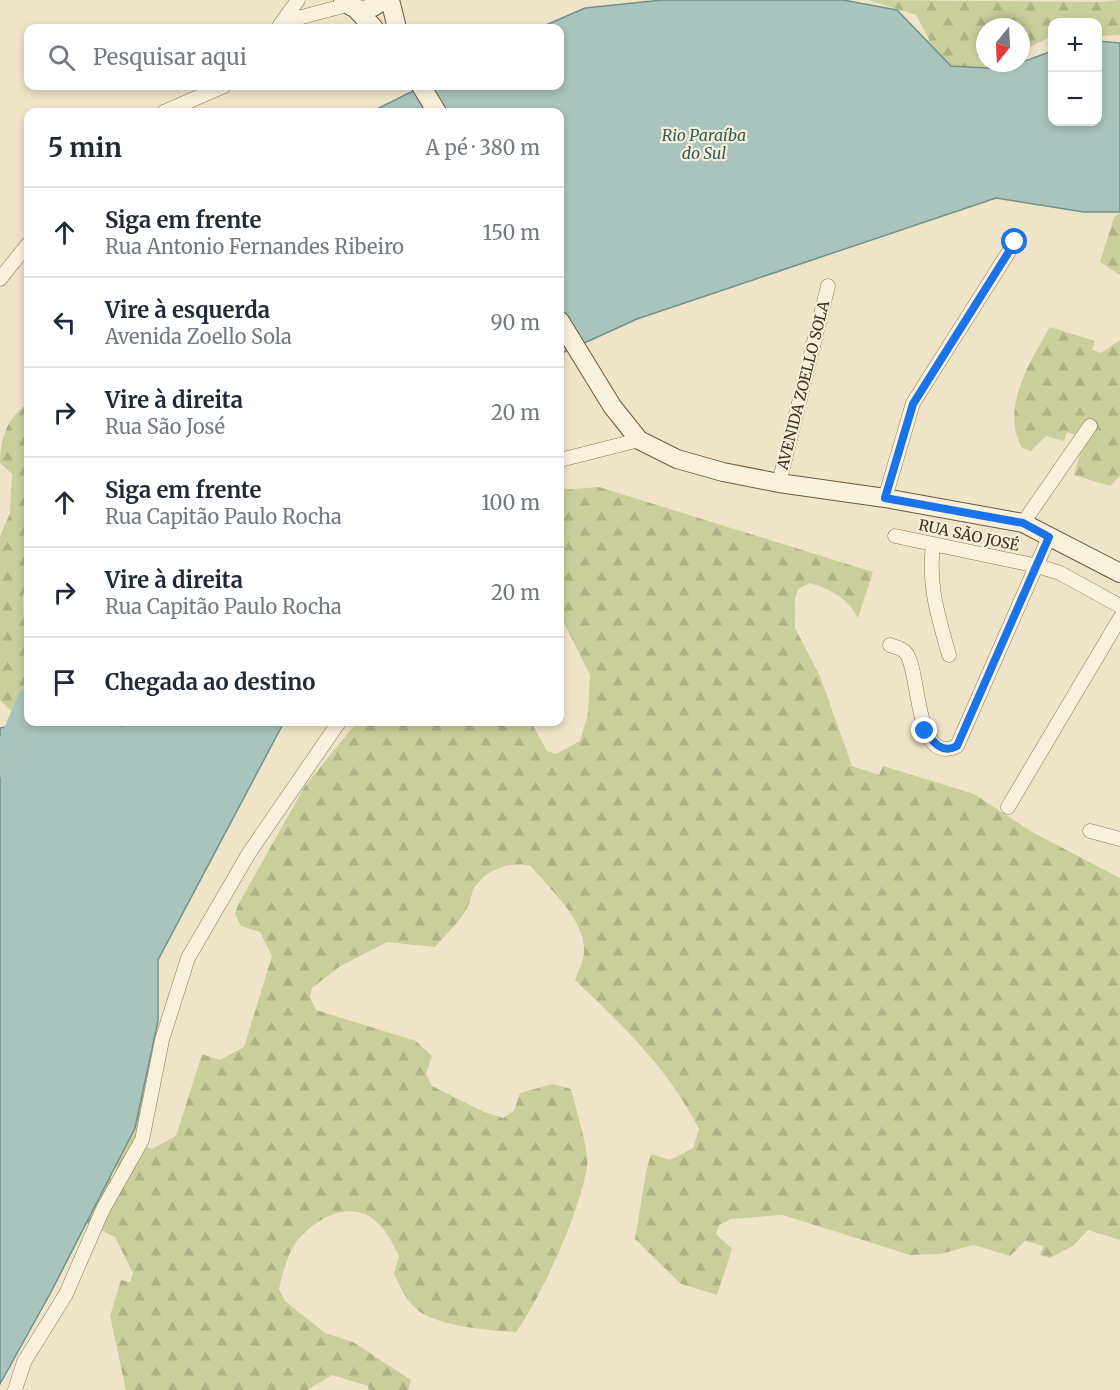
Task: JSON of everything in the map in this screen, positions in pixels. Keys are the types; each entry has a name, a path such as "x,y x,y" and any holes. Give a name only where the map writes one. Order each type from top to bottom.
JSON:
{"main road":[{"path":"348,4 371,8 382,0"},
{"path":"390,0 396,24"},
{"path":"348,4 370,24"},
{"path":"423,90 435,108"},
{"name":"AVENIDA ZOELLO SOLA","path":"564,328 591,374 639,440 677,459 723,472 779,483 885,498 1023,523 1120,573"}],"street":[{"path":"281,24 298,0"},
{"path":"283,24 348,4"},
{"path":"173,108 215,90"},
{"path":"885,498 913,404 1015,242"},
{"path":"0,279 24,249"},
{"name":"AVENIDA ZOELLO SOLA","path":"779,483 828,286"},
{"path":"1023,523 1090,426"},
{"path":"564,459 639,440"},
{"name":"RUA SÃO JOSÉ","path":"895,536 1038,566 1060,573 1120,606"},
{"path":"890,645 906,652 911,663 925,731 933,743 942,748 951,749 957,746 1049,537"},
{"path":"933,545 930,567 933,599 950,655"},
{"path":"1008,807 1120,618"},
{"path":"15,1390 28,1353 66,1294 103,1209 142,1140 162,1040 188,958 249,853 336,726"},
{"path":"1090,831 1120,839"}],"green space":[{"path":"868,0 1101,2 1120,0 1120,35 1102,36 1102,18 1048,18 1048,38 1030,47 1030,18 976,18 976,70 969,71 923,57 929,39 916,15"},
{"path":"1120,213 1120,275 1100,262 1114,217"},
{"path":"1050,327 1095,341 1092,350 1101,353 1120,340 1120,476 1110,486 1074,475 1082,447 1076,435 1067,432 1064,441 1046,436 1031,451 1022,448 1016,433 1014,417 1020,386"},
{"path":"24,407 24,718 17,716 0,700 0,536 10,513 12,474 0,463 1,446 6,429"},
{"path":"599,487 873,572 858,618 838,595 810,583 798,589 795,598 795,628 820,676 852,766 879,775 883,766 974,794 1032,832 1120,878 1120,1240 1088,1230 1073,1246 1050,1258 1040,1255 1043,1246 1025,1241 1010,1256 974,1245 940,1254 910,1255 783,1215 731,1219 719,1225 716,1234 732,1249 717,1295 681,1284 635,1239 651,1154 670,1160 693,1148 699,1129 687,1107 659,1067 628,1032 575,980 584,953 580,929 573,917 531,866 515,864 499,868 479,882 461,917 435,947 387,942 339,967 312,988 310,997 316,1010 416,1041 432,1056 426,1074 432,1086 484,1112 503,1118 514,1111 520,1093 553,1084 571,1089 586,1151 587,1167 583,1185 559,1252 537,1297 516,1332 453,1324 420,1312 408,1300 394,1274 399,1256 382,1227 362,1213 350,1211 325,1218 304,1233 290,1253 279,1289 285,1301 325,1333 353,1342 411,1380 408,1390 369,1390 368,1386 332,1375 307,1390 126,1390 110,1316 121,1280 130,1282 133,1273 115,1237 63,1211 0,865 89,1189 113,1177 133,1113 133,1083 151,1089 143,1146 152,1149 176,1136 202,1054 220,1060 244,1047 272,956 260,932 241,926 235,914 238,905 305,786 354,726 533,726 547,751 556,754 580,741 588,714 590,675 564,623 564,490"}],"water":[{"name":"Rio Paraíba do Sul","path":"662,0 843,0 897,10 951,66 976,67 976,72 1030,72 1030,59 1048,52 1048,126 1102,126 1102,41 1120,43 1120,212 1084,212 996,198 637,319 564,352 564,108 379,108 415,90 564,90 564,24 548,24 585,8"},
{"path":"24,723 24,726 282,726 158,960 158,1021 135,1128 51,1292 0,1384 0,728"}],"waterway":[{"name":"Rio Paraíba do Sul","path":"0,766 24,709"}],"route":[{"path":"925,731 933,743 942,748 951,749 962,740 1049,537 1023,523 885,498 913,404 1015,242"}]}
